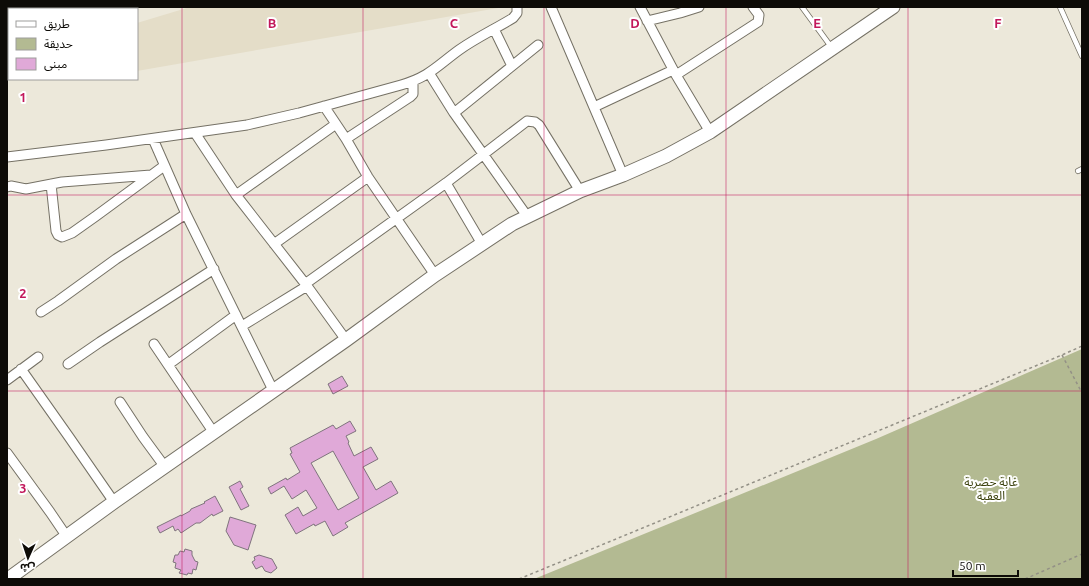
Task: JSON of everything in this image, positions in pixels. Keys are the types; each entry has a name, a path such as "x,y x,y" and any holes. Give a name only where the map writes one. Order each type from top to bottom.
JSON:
{"street":[{"path":"7,157 153,139 260,122 413,81 429,73 459,50 516,16 517,7"},
{"path":"551,7 623,175"},
{"path":"640,7 674,73 710,132"},
{"path":"648,21 699,7"},
{"path":"594,107 674,73 758,22 759,15 753,7"},
{"path":"8,579 114,502 346,340 435,275 482,244 527,216 580,191 623,175 666,156 710,132 893,7"},
{"path":"494,29 512,66"},
{"path":"454,113 538,45"},
{"path":"429,73 454,113 527,216"},
{"path":"346,139 410,97 413,94 413,81"},
{"path":"324,106 346,139 368,177 435,275"},
{"path":"242,326 306,285 484,155 527,121 535,122 580,191"},
{"path":"236,195 336,124"},
{"path":"195,133 236,195 306,285 346,340"},
{"path":"153,139 186,214 273,390"},
{"path":"51,184 56,231 58,235 62,237 96,216 164,166"},
{"path":"7,187 11,186 26,189 62,182 151,175"},
{"path":"274,244 368,177"},
{"path":"446,183 482,244"},
{"path":"41,312 116,259 186,214"},
{"path":"68,364 214,269"},
{"path":"169,364 236,315"},
{"path":"154,344 169,364 214,433"},
{"path":"7,380 38,357"},
{"path":"21,369 114,502"},
{"path":"120,402 142,437 165,467"},
{"path":"7,453 50,512 66,537"}],"lane":[{"path":"802,7 833,49"},
{"path":"1060,7 1082,56"}],"path":[{"path":"518,579 1082,346"},
{"path":"1062,355 1082,393"},
{"path":"1025,579 1082,554"}],"shaded area":[{"path":"190,7 498,7 138,71 138,23"}],"green space":[{"name":"غابة حضرية العقبة","path":"1082,349 1082,579 534,579 876,439"}],"building":[{"path":"342,376 348,386 333,394 328,384"},
{"path":"350,421 356,431 346,436 354,456 371,447 378,459 363,467 376,490 391,481 398,493 345,523 348,527 333,536 325,521 315,526 314,524 296,534 285,515 298,507 303,516 317,508 306,490 292,499 284,486 271,494 268,488 286,478 287,480 300,472 290,454 292,453 290,448 333,425 336,429","holes":["333,451 359,498 338,510 311,463"]},
{"path":"240,481 243,487 240,489 249,506 241,510 229,487"},
{"path":"215,496 223,511 213,516 212,514 200,523 196,523 181,533 178,529 175,531 173,526 160,533 157,527 181,516"},
{"path":"230,517 256,525 248,550 234,545 226,531"},
{"path":"185,549 192,551 195,561 198,562 196,570 193,569 192,574 188,573 187,575 179,573 181,570 175,568 176,563 173,562 175,555 178,555 180,551 184,552"},
{"path":"259,555 272,559 277,568 271,573 265,571 262,566 256,569 252,562 255,560 254,557"}]}
